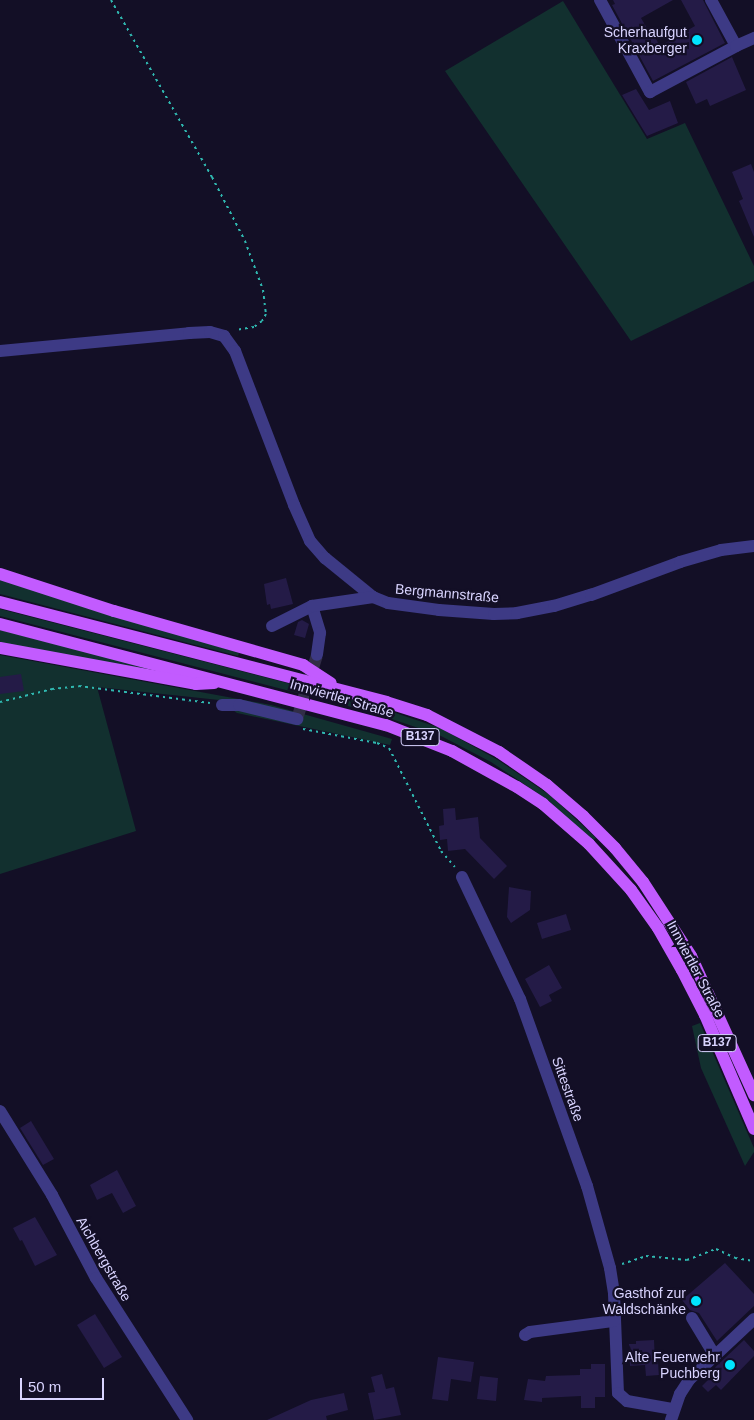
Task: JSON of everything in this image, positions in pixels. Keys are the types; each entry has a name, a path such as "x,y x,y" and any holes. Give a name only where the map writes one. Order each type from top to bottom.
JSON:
{"main road":[{"path":"0,574 114,611 303,665 342,689"},
{"name":"Innviertler Straße","path":"0,602 342,689 427,715 499,752 547,785 615,848 643,882 691,956 754,1096"},
{"name":"Innviertler Straße","path":"0,624 304,702 421,737 489,770 543,804 589,844 606,862 631,890 658,928 705,1015 754,1129"},
{"path":"0,648 196,684 226,683"}],"street":[{"path":"600,0 650,92 754,38"},
{"path":"711,0 736,46"},
{"path":"0,351 189,333 210,332 224,336"},
{"name":"Bergmannstraße","path":"224,336 235,351 294,505 310,540 325,558 373,597 388,603 439,610 494,614 517,613 554,606 592,595 680,562 721,550 754,546"},
{"path":"272,626 312,606 373,597"},
{"path":"312,606 320,633 317,655"},
{"path":"222,705 239,705 299,724"},
{"name":"Sittestraße","path":"462,877 520,999 587,1186 610,1268 618,1393 627,1401 672,1414"},
{"name":"Aichbergstraße","path":"0,1111 52,1195 96,1278 187,1420"},
{"path":"692,1318 715,1356"},
{"path":"672,1414 689,1380 754,1319"},
{"path":"525,1335 530,1332 614,1321"}],"path":[{"path":"111,0 212,177 245,241 263,290 266,314 262,321 254,327 237,329 224,336"},
{"path":"0,702 52,688 79,686 222,705"},
{"path":"299,724 377,743 390,748 441,851 462,877"},
{"path":"610,1268 646,1256 687,1260 716,1249 735,1258 754,1261"}],"green space":[{"path":"563,1 647,139 685,123 754,266 754,281 631,341 445,71"},
{"path":"0,579 239,653 238,656 0,594"},
{"path":"0,609 372,705 440,728 498,760 551,796 596,838 592,841 548,800 491,762 439,735 371,712 0,616"},
{"path":"0,630 149,668 148,670 0,644"},
{"path":"0,655 271,705 392,739 390,745 237,713 219,700 97,687 136,831 0,874"},
{"path":"700,1023 754,1148 754,1152 745,1166 701,1068 692,1026"}],"building":[{"name":"Scherhaufgut Kraxberger","path":"613,0 673,0 641,18 660,46 695,26 681,0 703,0 725,43 653,81 612,5 615,4"},
{"path":"732,57 746,90 710,106 707,99 696,104 686,82"},
{"path":"636,89 649,110 670,101 678,123 647,136 622,95"},
{"path":"751,164 754,172 754,237 739,201 743,199 732,172"},
{"path":"286,578 293,604 271,609 270,604 267,605 264,584"},
{"path":"302,620 309,624 305,638 294,635 298,622"},
{"path":"21,674 24,691 0,694 0,677"},
{"path":"455,808 456,820 478,817 480,838 507,866 494,879 465,849 448,851 447,839 440,840 439,826 444,825 443,809"},
{"path":"509,887 531,891 530,910 511,923 507,917"},
{"path":"566,914 571,930 542,939 537,923"},
{"path":"549,965 562,988 549,995 552,1001 540,1007 525,979"},
{"path":"31,1121 54,1159 43,1165 20,1128"},
{"path":"117,1170 136,1206 123,1213 112,1193 97,1200 90,1185"},
{"path":"35,1217 57,1255 35,1266 22,1240 20,1241 13,1228"},
{"name":"Gasthof zur Waldschänke","path":"725,1263 754,1294 754,1306 717,1341 699,1313 690,1310 682,1300"},
{"path":"95,1314 122,1357 104,1368 77,1325"},
{"path":"654,1340 655,1362 658,1362 659,1375 646,1376 645,1365 630,1366 629,1344 636,1344 636,1341"},
{"name":"Alte Feuerwehr Puchberg","path":"744,1340 754,1351 754,1356 721,1390 716,1385 708,1392 702,1386 710,1378 707,1375"},
{"path":"438,1357 474,1362 471,1382 451,1379 448,1401 432,1399"},
{"path":"591,1364 605,1364 605,1397 595,1397 595,1408 581,1408 581,1396 542,1398 542,1402 524,1400 528,1379 545,1381 546,1376 580,1375 580,1369 591,1369"},
{"path":"382,1374 386,1389 394,1387 401,1415 374,1420 368,1393 375,1392 371,1377"},
{"path":"480,1376 498,1378 496,1401 477,1399"},
{"path":"344,1393 348,1410 326,1416 327,1420 267,1420 311,1400"}],"tunnel":[{"path":"297,719 317,655"}],"place":[{"name":"Scherhaufgut Kraxberger","path":"697,40"},
{"name":"Gasthof zur Waldschänke","path":"696,1301"},
{"name":"Alte Feuerwehr Puchberg","path":"730,1365"}]}
